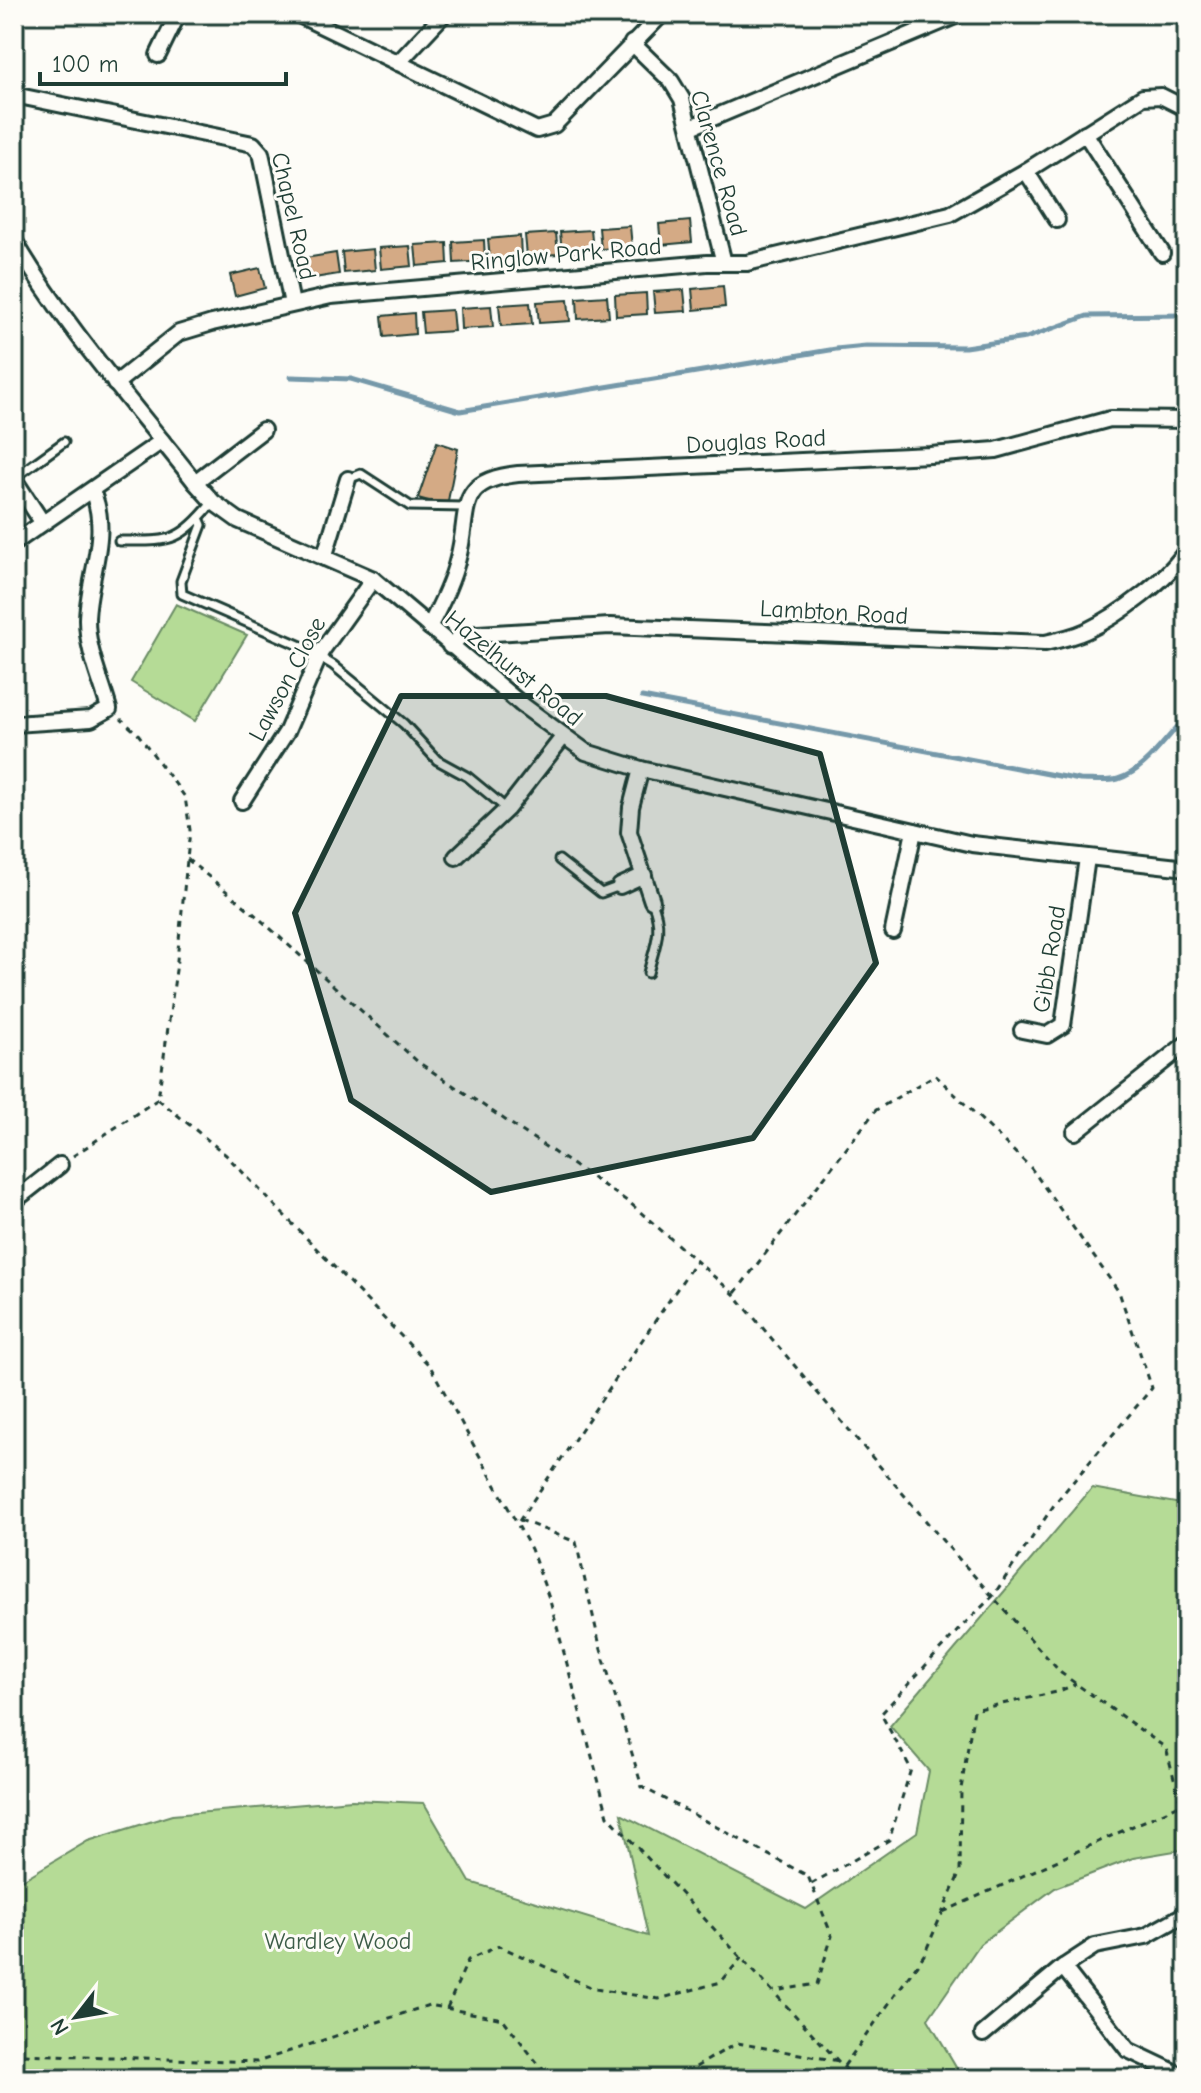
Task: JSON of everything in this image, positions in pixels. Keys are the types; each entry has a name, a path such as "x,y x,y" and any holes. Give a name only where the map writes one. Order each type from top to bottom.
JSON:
{"street":[{"path":"158,55 178,14"},
{"path":"297,14 537,130 554,125 662,14"},
{"path":"398,63 444,14"},
{"path":"691,127 960,14"},
{"name":"Clarence Road","path":"632,43 677,89 691,127 724,263"},
{"name":"Chapel Road","path":"14,95 253,144 261,153 292,304"},
{"name":"Ringlow Park Road","path":"115,384 179,333 331,296 747,263 950,214 1026,171 1126,107 1151,95 1161,96 1187,109"},
{"path":"1085,133 1162,253"},
{"path":"1026,171 1057,220"},
{"name":"Hazelhurst Road","path":"14,240 42,287 115,384 213,502 238,520 373,579 450,646 586,752 641,769 972,844 1187,868"},
{"name":"Douglas Road","path":"465,507 481,483 504,475 996,450 1110,419 1187,420"},
{"path":"195,482 263,430"},
{"path":"14,543 162,441"},
{"path":"14,479 42,522"},
{"path":"324,558 348,479"},
{"path":"14,724 35,713 91,719 109,709 94,663 87,617 98,556 99,506 92,491"},
{"path":"429,627 446,595 459,556 465,507"},
{"name":"Lambton Road","path":"450,646 462,635 610,626 1045,643 1065,639 1108,618 1167,572 1187,549"},
{"name":"Lawson Close","path":"242,801 287,731 319,657 373,579"},
{"path":"456,857 507,809 563,737"},
{"path":"641,769 631,807 629,832 652,901"},
{"path":"893,931 914,831"},
{"name":"Gibb Road","path":"1022,1030 1047,1035 1063,1025 1087,858"},
{"path":"620,886 644,875"},
{"path":"1075,1132 1095,1125 1187,1043"},
{"path":"14,1201 60,1165"},
{"path":"983,2034 1063,1967 1095,1946 1146,1936 1187,1913"},
{"path":"1063,1967 1128,2050 1187,2078"}],"lane":[{"path":"14,479 64,442"},
{"path":"348,479 361,474 410,506 465,507"},
{"path":"119,541 168,540 180,536 213,502"},
{"path":"199,518 202,525 181,581 182,594 301,646 333,665 404,724 437,760 468,777 507,809"},
{"path":"559,860 601,893 620,886"},
{"path":"648,973 659,932 659,918 652,901"}],"path":[{"path":"60,1165 158,1099 187,859 190,830 185,797 138,734 109,709"},
{"path":"187,859 252,912 418,1062 630,1203 734,1294 1061,1673 1166,1748 1179,1797 1186,1804 943,1912"},
{"path":"734,1294 876,1110 935,1075 1031,1168 1119,1292 1152,1388 1056,1502 993,1596 881,1714 911,1769 889,1840 811,1884"},
{"path":"158,1099 226,1155 430,1366 519,1522 531,1549 550,1601 608,1816 855,2079"},
{"path":"519,1522 696,1261"},
{"path":"519,1522 576,1542 600,1646 642,1787 808,1876 832,1936 817,1984 774,1991"},
{"path":"844,2066 924,1955 960,1872 961,1789 974,1710 1057,1692 1076,1684"},
{"path":"447,2008 468,1960 499,1946 595,1989 659,1999 721,1982 742,1957"},
{"path":"14,2047 23,2054 257,2062 429,2005 503,2019 550,2079"},
{"path":"675,2079 737,2043 839,2061"}],"highlighted area":[{"path":"401,696 606,696 820,754 876,963 753,1138 491,1192 351,1100 295,913"}],"green space":[{"path":"176,604 247,635 195,721 131,682"},
{"name":"Wardley Wood","path":"1092,1488 1187,1505 1187,1849 1133,1858 1055,1888 980,1944 928,2019 957,2068 948,2079 14,2079 14,1885 88,1841 172,1815 352,1800 424,1803 470,1882 648,1936 621,1814 806,1909 917,1832 929,1771 890,1726"}],"building":[{"path":"690,221 692,242 661,245 659,224"},
{"path":"630,226 632,247 601,249 599,228"},
{"path":"591,230 593,250 562,253 560,232"},
{"path":"556,233 558,254 527,256 525,235"},
{"path":"520,236 521,257 490,260 488,239"},
{"path":"484,240 485,261 454,263 453,242"},
{"path":"447,243 448,263 417,266 415,245"},
{"path":"410,246 412,266 381,269 379,248"},
{"path":"373,249 375,270 344,273 342,252"},
{"path":"336,253 339,274 308,279 305,258"},
{"path":"260,268 265,288 235,296 230,275"},
{"path":"723,286 725,307 694,310 692,289"},
{"path":"684,290 686,311 655,313 653,292"},
{"path":"646,293 647,314 616,316 615,295"},
{"path":"607,296 609,317 578,319 577,298"},
{"path":"568,300 570,321 539,323 537,302"},
{"path":"530,303 532,324 501,326 499,305"},
{"path":"491,306 493,327 461,329 460,308"},
{"path":"452,310 454,331 423,333 421,312"},
{"path":"414,313 415,334 384,337 382,316"},
{"path":"437,442 458,449 447,506 418,498"}],"waterway":[{"path":"291,377 351,379 460,411 836,349 866,346 965,347 1026,338 1087,316 1187,315"},
{"path":"642,697 1080,780 1109,780 1128,775 1147,761 1187,717"}]}
